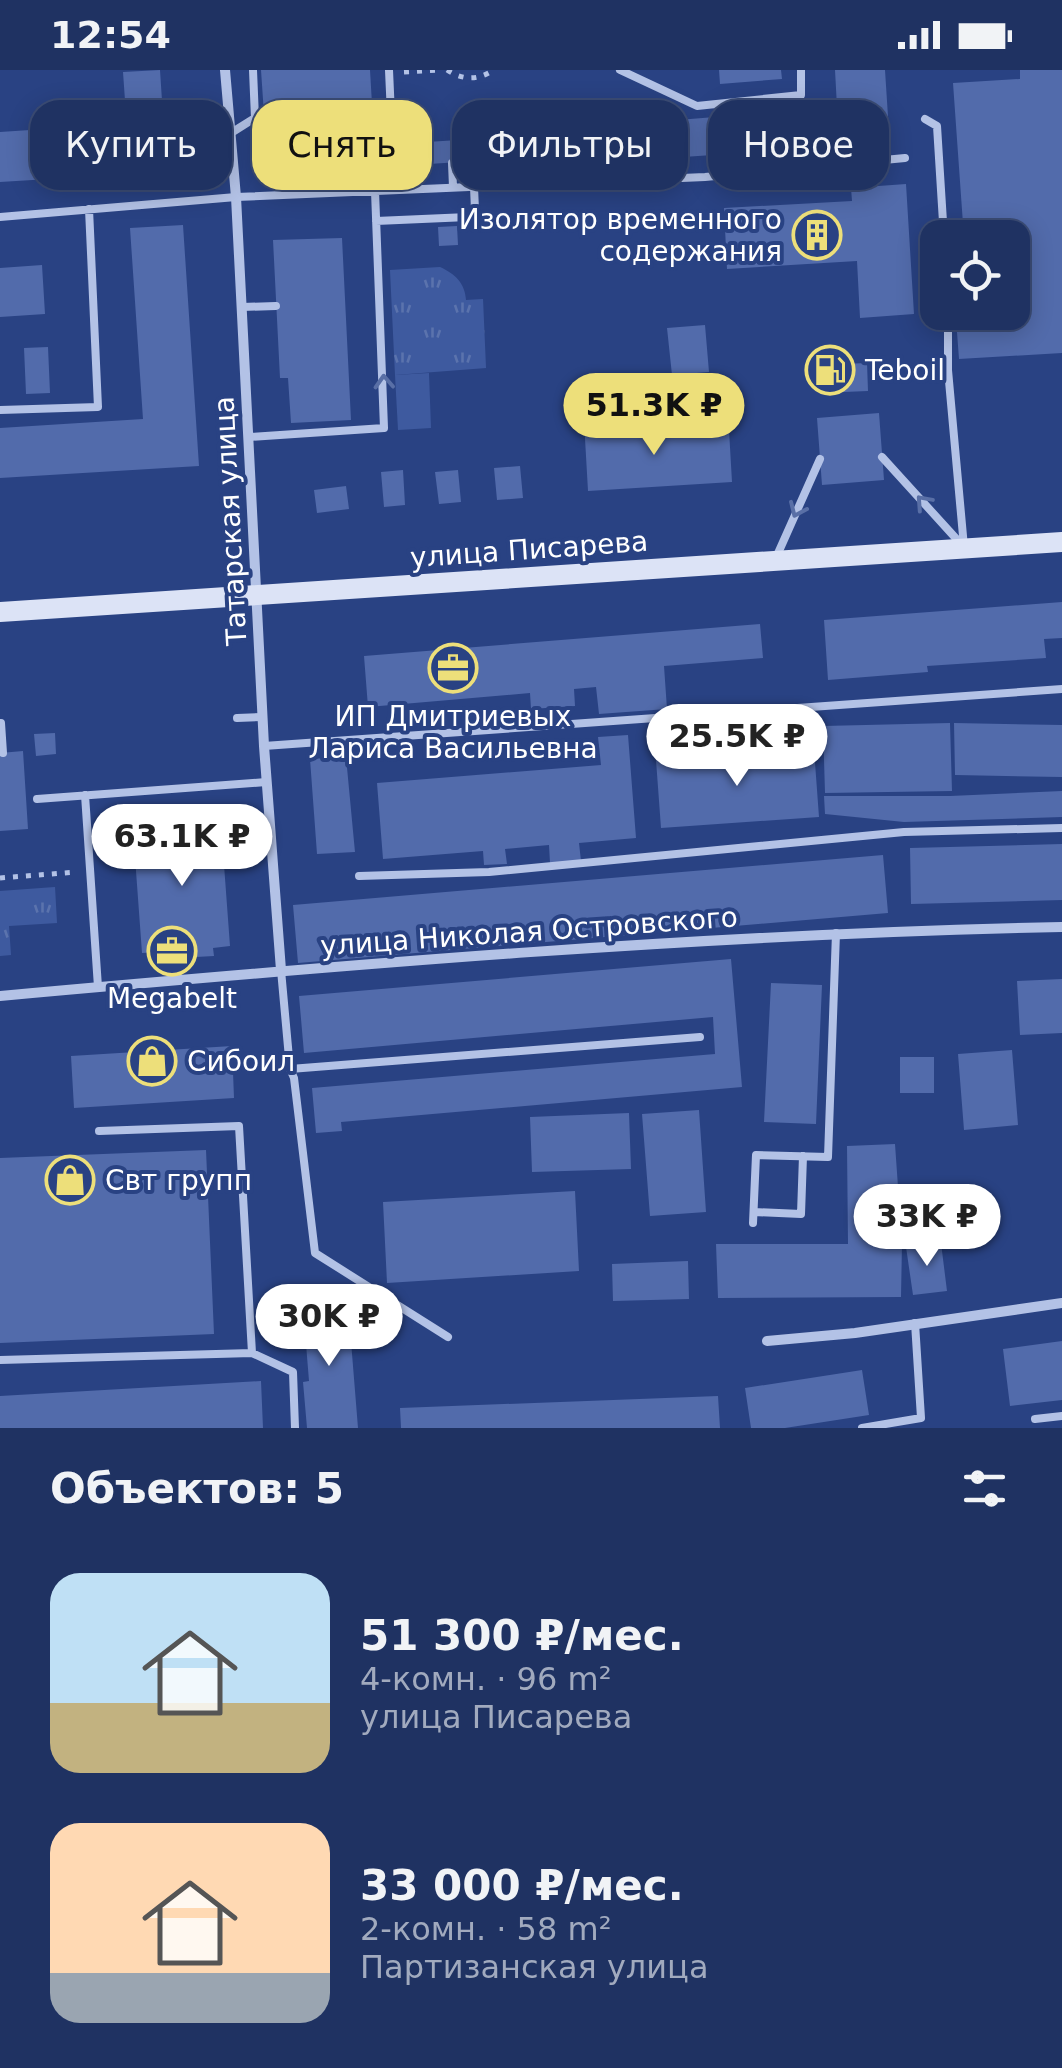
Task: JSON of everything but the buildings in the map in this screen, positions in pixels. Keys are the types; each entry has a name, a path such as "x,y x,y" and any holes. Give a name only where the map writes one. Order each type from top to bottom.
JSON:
{"main road":[{"name":"улица Писарева","path":"0,612 1062,542"}],"street":[{"name":"Татарская улица","path":"225,70 228,100"},
{"name":"Татарская улица","path":"232,147 262,716 281,970"},
{"name":"улица Николая Островского","path":"0,996 281,970 836,933 1062,927"},
{"path":"767,1341 855,1333 1062,1303"}],"lane":[{"path":"232,133 255,118 253,70"},
{"path":"620,70 697,106 801,95 801,70"},
{"path":"249,436 384,428 375,191 393,160 389,71"},
{"path":"925,118 937,126 943,220"},
{"path":"688,178 905,158"},
{"path":"0,217 236,197 452,188"},
{"path":"376,221 468,216 475,210 474,190"},
{"path":"0,410 98,407 90,210"},
{"path":"242,307 276,306"},
{"path":"948,330 964,547"},
{"path":"882,457 964,547"},
{"path":"775,560 820,459"},
{"path":"264,746 1062,689"},
{"path":"237,718 262,716"},
{"path":"1,723 3,753"},
{"path":"37,798 266,782"},
{"path":"84,795 98,987"},
{"path":"359,876 489,872 904,832 1062,828"},
{"path":"753,1224 756,1155 828,1157 836,933"},
{"path":"281,970 315,1254 448,1337"},
{"path":"290,1069 700,1037"},
{"path":"99,1131 238,1126 252,1352"},
{"path":"754,1212 801,1214 803,1156"},
{"path":"862,1428 922,1418 915,1324"},
{"path":"0,1360 252,1352 293,1372 296,1428"},
{"path":"1035,1419 1062,1416"}],"path":[{"path":"389,71 444,70 462,78 474,78 494,70"},
{"path":"0,878 90,871"}],"green space":[{"path":"440,267 458,280 466,300 483,299 486,368 395,375 390,270"},
{"path":"429,373 431,428 398,430 395,375"},
{"path":"55,887 57,923 9,926 11,955 0,956 0,891"}],"place":[{"name":"Изолятор временного содержания","path":"817,235"},
{"name":"Teboil","path":"830,370"},
{"name":"ИП Дмитриевых Лариса Васильевна","path":"453,668"},
{"name":"Megabelt","path":"172,951"},
{"name":"Сибоил","path":"152,1061"},
{"name":"Свт групп","path":"70,1180"}]}
